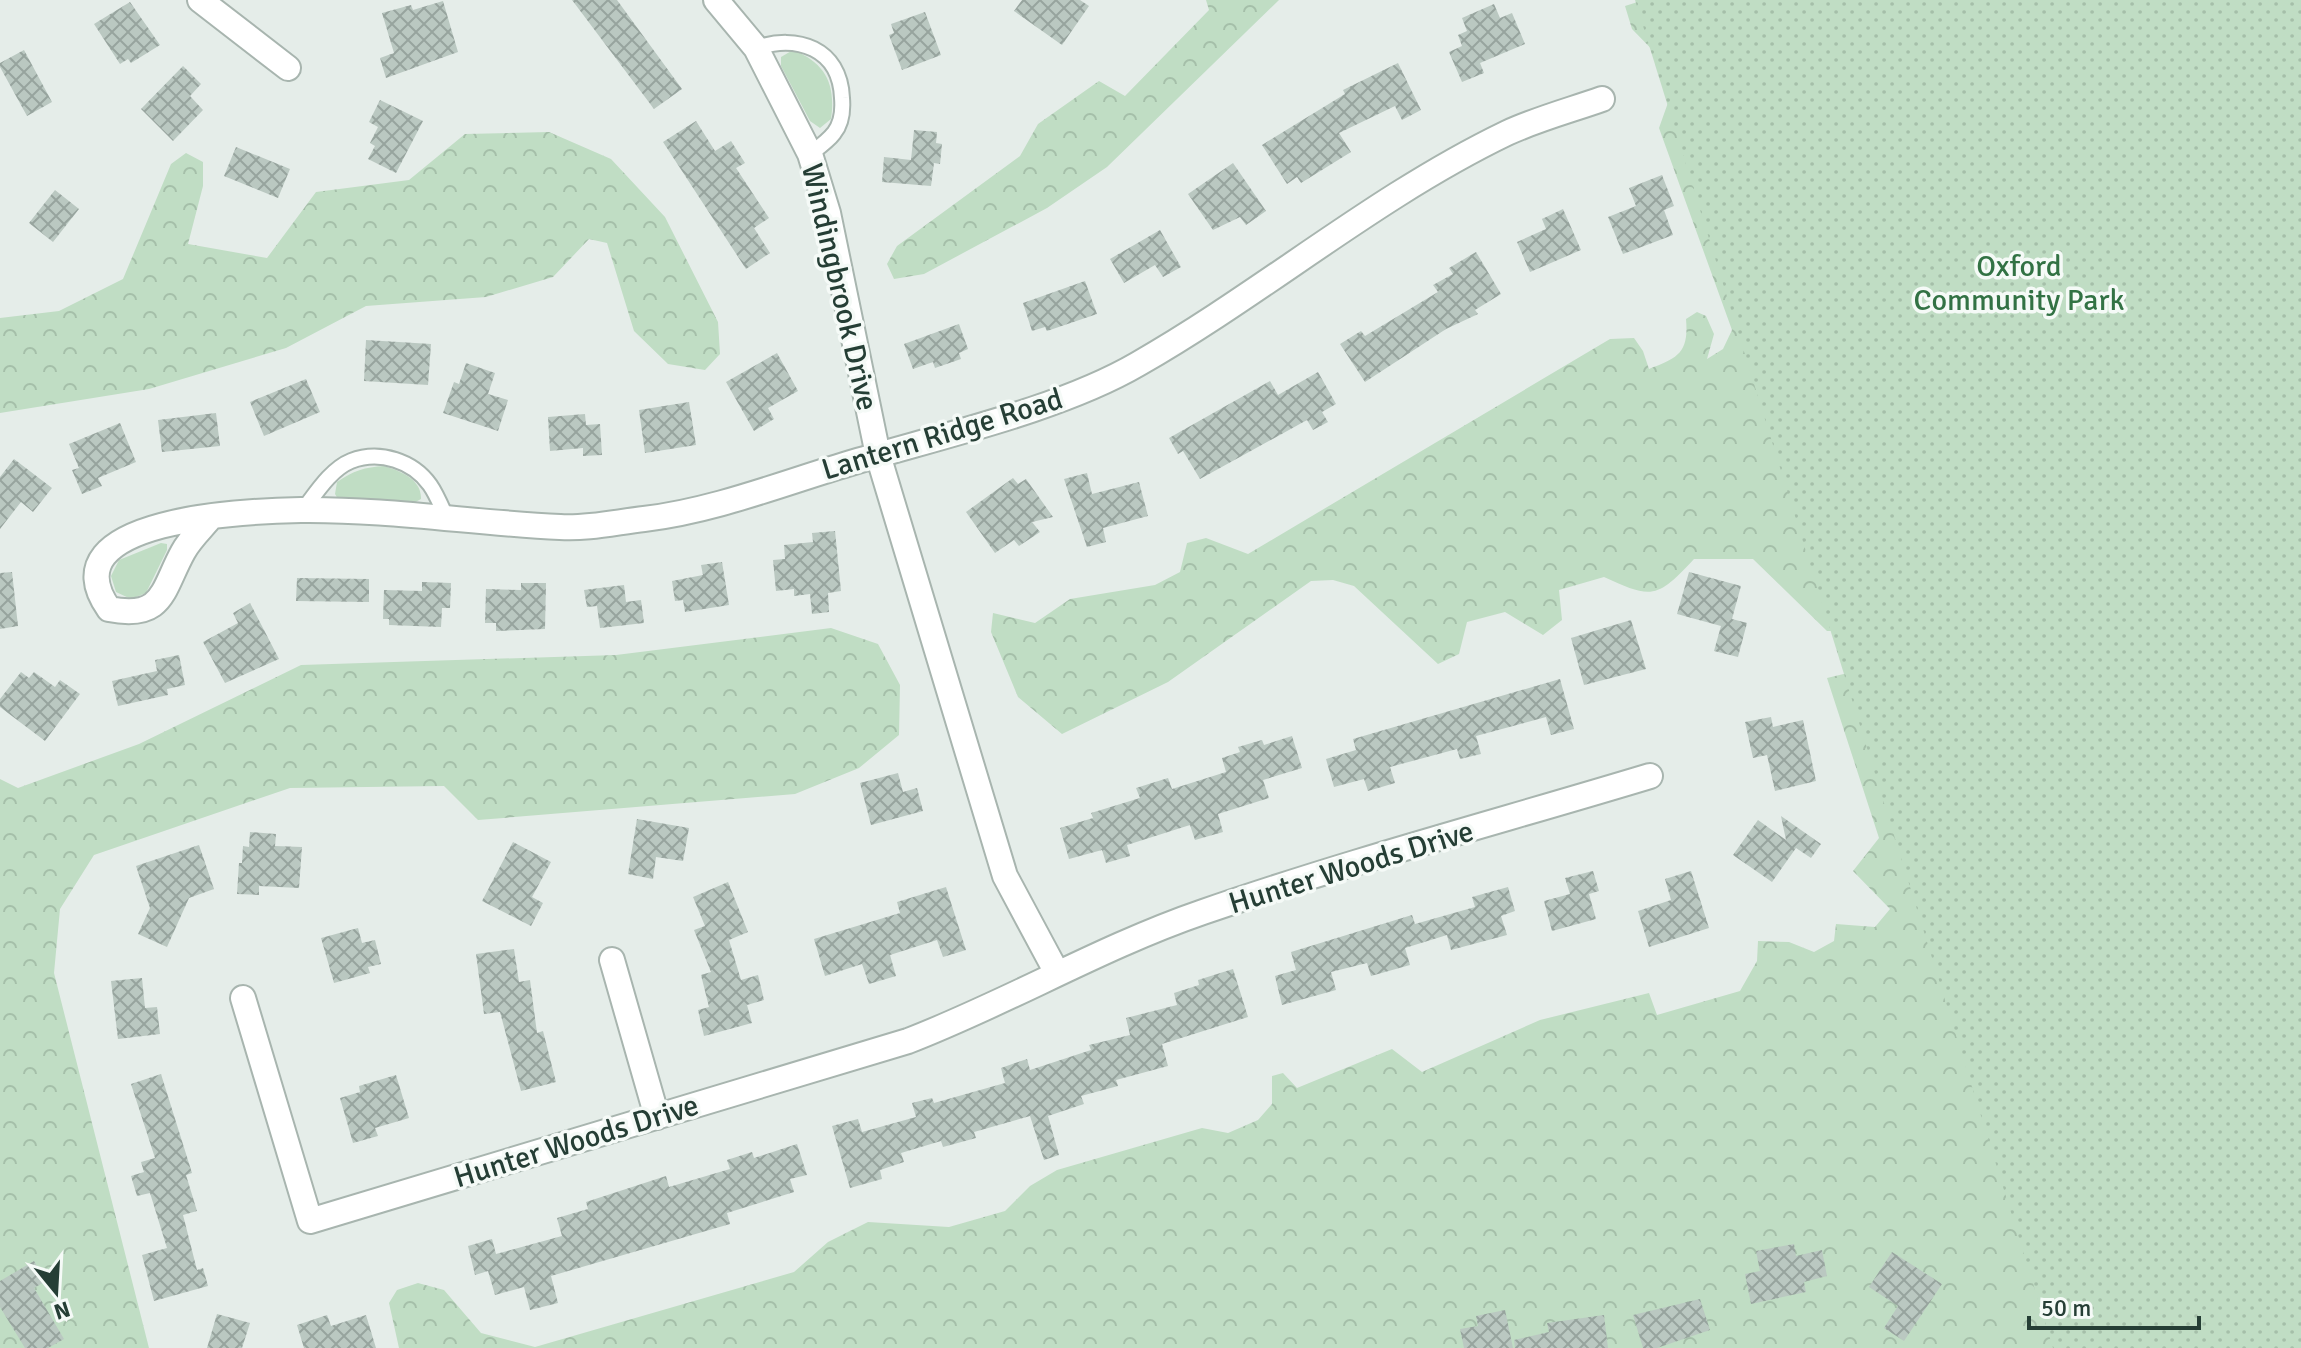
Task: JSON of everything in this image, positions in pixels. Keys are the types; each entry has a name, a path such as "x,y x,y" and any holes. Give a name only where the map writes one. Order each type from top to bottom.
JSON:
{"street":[{"path":"200,0 288,68"},
{"name":"Windingbrook Drive","path":"716,0 756,48 810,154 828,213 878,455"},
{"name":"Lantern Ridge Road","path":"211,517 184,549 165,593 151,608 130,614 109,609 98,593 95,574 104,551 125,538 169,524 211,517 303,510 567,528 651,518 878,455 1065,397 1136,365 1439,169 1511,131 1602,99"},
{"path":"878,455 1005,876 1057,973"},
{"name":"Hunter Woods Drive","path":"243,998 310,1221 908,1041 978,1014 1057,973 1204,911 1650,776"},
{"path":"612,960 657,1117"}],"lane":[{"path":"756,48 778,40 798,42 817,50 833,65 842,86 843,112 835,133 810,154"},
{"path":"303,510 326,480 350,461 379,456 409,463 430,485 447,519"}],"green space":[{"path":"1206,0 1279,0 1107,167 1047,208 924,274 894,279 887,264 897,246 1020,156 1038,124 1099,81 1125,96 1209,10"},
{"name":"Oxford Community Park","path":"1635,0 2301,0 2301,1348 2053,1348"},
{"path":"1644,0 2301,0 1852,631 1827,631 1753,559 1694,559 1671,582 1653,591 1633,589 1604,577 1559,590 1562,620 1543,635 1505,612 1467,622 1459,654 1438,664 1354,586 1333,580 1311,581 1168,682 1062,734 1018,697 991,632 993,613 1035,623 1070,599 1155,585 1180,572 1187,543 1206,538 1248,554 1610,339 1634,338 1643,351 1649,369 1680,353 1686,340 1686,319 1697,312 1706,316 1714,334 1707,359 1723,349 1732,330 1659,128 1675,83 1670,68 1632,29 1625,6"},
{"path":"793,50 814,61 830,86 831,119 820,128 810,121 781,66 781,57"},
{"path":"549,132 611,159 665,217 718,322 720,354 705,370 668,364 634,331 607,243 589,239 553,277 486,297 366,306 286,348 149,389 0,413 0,318 59,311 123,279 171,164 186,153 203,162 203,186 188,244 267,258 316,192 409,180 465,134"},
{"path":"384,466 414,481 421,499 410,505 338,499 335,494 337,482 359,470"},
{"path":"161,543 167,544 167,550 146,593 131,599 116,592 111,576 119,560"},
{"path":"831,628 878,644 900,685 899,735 859,768 795,794 478,820 444,786 290,788 94,855 60,909 54,973 149,1348 0,1348 0,779 18,788 139,744 301,665 616,655"},
{"path":"1860,670 2301,1348 399,1348 389,1303 397,1290 418,1283 444,1290 481,1333 535,1347 794,1272 828,1242 868,1222 949,1227 1005,1211 1030,1186 1057,1170 1202,1128 1228,1133 1258,1120 1272,1104 1272,1076 1283,1073 1297,1088 1392,1049 1422,1072 1540,1020 1649,993 1657,1015 1740,991 1757,961 1758,941 1789,942 1814,952 1834,941 1836,924 1875,927 1890,909 1853,871 1879,838 1827,678"}],"building":[{"path":"572,0 617,0 682,89 654,109"},
{"path":"1022,0 1080,0 1089,6 1062,45 1014,11"},
{"path":"443,1 458,52 386,78 380,58 394,53 382,13 411,5 413,10"},
{"path":"130,2 160,45 131,63 128,59 120,64 94,24"},
{"path":"1494,4 1500,18 1512,13 1525,44 1480,63 1484,73 1462,82 1449,52 1462,46 1458,35 1467,31 1462,18"},
{"path":"925,12 941,55 902,70 889,35 894,33 891,24"},
{"path":"24,50 52,102 27,116 0,67 0,63"},
{"path":"1398,63 1421,110 1402,120 1395,106 1339,133 1351,152 1301,183 1297,177 1287,184 1262,145 1345,94 1343,90"},
{"path":"183,66 201,84 190,96 203,110 173,141 141,109"},
{"path":"380,100 423,121 396,173 368,159 375,146 370,143 378,127 369,122"},
{"path":"696,121 715,151 731,141 745,163 736,168 769,218 754,228 770,253 746,269 663,142"},
{"path":"914,130 937,132 936,143 942,144 940,164 934,163 931,186 882,182 884,157 911,160"},
{"path":"236,147 290,169 278,198 224,176"},
{"path":"1233,163 1266,211 1246,225 1240,217 1213,230 1188,194"},
{"path":"1662,175 1674,206 1664,210 1673,235 1623,254 1608,217 1636,206 1629,188"},
{"path":"55,190 79,209 53,242 29,223"},
{"path":"1563,209 1581,250 1530,272 1517,242 1546,229 1542,219"},
{"path":"1160,230 1181,267 1163,277 1155,265 1124,283 1110,259"},
{"path":"1476,252 1501,294 1475,310 1478,314 1446,329 1365,382 1340,344 1361,331 1365,336 1438,292 1433,285 1453,274 1449,268"},
{"path":"1085,281 1097,314 1047,331 1045,327 1032,331 1023,303"},
{"path":"959,324 968,349 959,353 961,359 935,368 933,362 913,369 904,344"},
{"path":"366,340 431,344 428,385 364,381"},
{"path":"777,353 798,391 768,408 774,419 754,431 726,382"},
{"path":"466,363 495,373 488,394 508,400 498,431 443,413 454,382 459,384"},
{"path":"1318,372 1336,404 1322,412 1328,422 1313,430 1307,420 1200,479 1183,451 1178,454 1169,438 1270,381 1278,395"},
{"path":"306,379 320,412 264,436 250,402"},
{"path":"689,402 696,445 645,453 639,410"},
{"path":"216,413 220,446 162,452 158,420"},
{"path":"585,414 586,425 600,424 602,455 583,456 583,448 550,451 548,417"},
{"path":"120,423 136,462 98,478 102,486 82,494 72,470 79,468 69,444"},
{"path":"14,459 52,488 33,512 21,502 0,529 0,477"},
{"path":"1087,473 1092,494 1139,482 1148,516 1103,528 1106,542 1087,547 1064,479"},
{"path":"1013,478 1018,484 1026,479 1053,517 1032,522 1040,532 1019,546 1014,540 995,553 966,512"},
{"path":"835,531 841,591 828,593 829,612 812,614 810,594 794,596 794,589 776,591 773,560 785,559 784,545 813,542 812,533"},
{"path":"722,562 729,605 685,612 683,600 675,601 672,581 703,575 701,565"},
{"path":"12,572 18,626 0,629 0,573"},
{"path":"1689,572 1741,586 1732,619 1747,623 1738,657 1714,651 1721,626 1677,614"},
{"path":"297,578 369,579 369,602 296,601"},
{"path":"422,582 451,583 450,608 442,608 441,627 389,625 389,619 383,619 384,590 422,591"},
{"path":"521,583 546,583 545,629 496,631 496,623 485,623 486,589 521,590"},
{"path":"624,585 626,602 641,600 644,623 600,628 597,606 587,607 584,590"},
{"path":"250,603 279,659 225,683 203,642 238,623 233,613"},
{"path":"1631,620 1646,669 1584,685 1571,638"},
{"path":"179,655 185,685 167,689 168,695 118,706 112,681 157,671 155,660"},
{"path":"21,672 29,678 34,672 55,687 60,680 80,694 45,741 0,707 0,699"},
{"path":"1560,679 1574,729 1551,735 1546,717 1476,736 1481,754 1460,759 1457,749 1390,767 1395,783 1368,791 1364,779 1334,787 1326,759 1356,750 1353,739"},
{"path":"1771,717 1773,727 1803,720 1816,781 1775,791 1767,755 1753,758 1745,722"},
{"path":"1292,736 1302,768 1263,780 1269,798 1218,814 1223,832 1195,840 1190,825 1127,845 1130,856 1106,863 1102,850 1069,859 1060,828 1093,818 1091,813 1140,798 1136,788 1168,778 1172,789 1226,772 1222,758 1240,752 1238,747 1262,740 1264,745"},
{"path":"898,773 903,792 917,788 923,811 871,825 860,783"},
{"path":"1781,816 1821,844 1811,858 1796,848 1772,882 1733,855 1758,820 1786,840"},
{"path":"637,819 689,828 683,861 656,857 653,879 628,874"},
{"path":"250,832 276,834 275,846 302,847 299,888 259,886 259,895 237,894 239,863 242,863 243,846 249,847"},
{"path":"513,842 551,862 532,897 543,903 531,926 482,901"},
{"path":"199,845 214,889 189,898 167,947 138,934 150,908 136,866"},
{"path":"1593,871 1599,891 1589,894 1596,919 1552,931 1544,901 1570,894 1565,878"},
{"path":"1691,871 1709,928 1649,947 1638,911 1671,900 1665,879"},
{"path":"728,882 748,932 729,940 741,980 758,975 764,1000 747,1005 752,1023 704,1036 698,1010 709,1007 701,975 711,972 694,930 705,926 693,897"},
{"path":"946,887 966,950 943,957 937,940 890,955 896,976 869,984 862,964 825,976 814,939 900,913 897,902"},
{"path":"1508,887 1515,911 1501,916 1507,935 1451,950 1447,935 1405,948 1410,965 1371,976 1367,963 1331,972 1336,990 1282,1005 1275,976 1296,970 1291,952 1412,915 1415,924 1475,907 1472,897"},
{"path":"358,928 362,943 375,940 381,964 368,967 370,973 334,983 321,938"},
{"path":"514,949 519,982 530,980 537,1033 543,1031 556,1082 521,1091 500,1012 484,1014 476,954"},
{"path":"1233,969 1248,1017 1162,1044 1168,1066 1116,1080 1118,1086 1081,1096 1084,1104 1048,1116 1059,1155 1044,1160 1030,1116 974,1132 976,1138 943,1147 941,1141 901,1153 904,1162 880,1170 882,1179 850,1188 832,1126 858,1119 862,1132 916,1117 912,1103 932,1098 934,1103 1005,1083 1001,1068 1027,1059 1030,1070 1091,1050 1089,1045 1130,1035 1126,1018 1177,1005 1174,993 1199,985 1198,980"},
{"path":"142,978 145,1008 157,1007 160,1034 118,1039 111,981"},
{"path":"161,1074 192,1173 186,1175 197,1211 183,1215 197,1270 203,1268 208,1286 154,1301 142,1255 167,1248 150,1193 137,1196 131,1176 144,1172 141,1162 155,1158 131,1084"},
{"path":"396,1075 409,1118 375,1128 378,1136 353,1143 340,1098 360,1092 359,1086"},
{"path":"797,1144 807,1175 790,1179 794,1192 727,1213 730,1224 551,1276 558,1303 530,1310 524,1287 495,1295 488,1271 475,1275 468,1246 492,1239 496,1254 562,1236 557,1218 588,1209 586,1202 666,1176 669,1187 730,1169 727,1160 752,1152 754,1158"},
{"path":"1794,1244 1796,1256 1822,1250 1827,1276 1804,1282 1806,1292 1751,1304 1745,1274 1760,1271 1756,1251"},
{"path":"1892,1252 1942,1284 1904,1341 1884,1328 1898,1306 1869,1287"},
{"path":"34,1261 46,1281 34,1288 64,1339 48,1348 25,1348 0,1307 0,1281"},
{"path":"1700,1299 1710,1330 1657,1348 1643,1348 1633,1315"},
{"path":"1505,1310 1513,1348 1464,1348 1460,1329 1478,1326 1476,1316"},
{"path":"217,1314 250,1323 242,1348 207,1348"},
{"path":"327,1315 331,1326 366,1315 376,1348 304,1348 297,1325"},
{"path":"1604,1315 1608,1348 1515,1348 1514,1340 1549,1332 1547,1323"}]}
